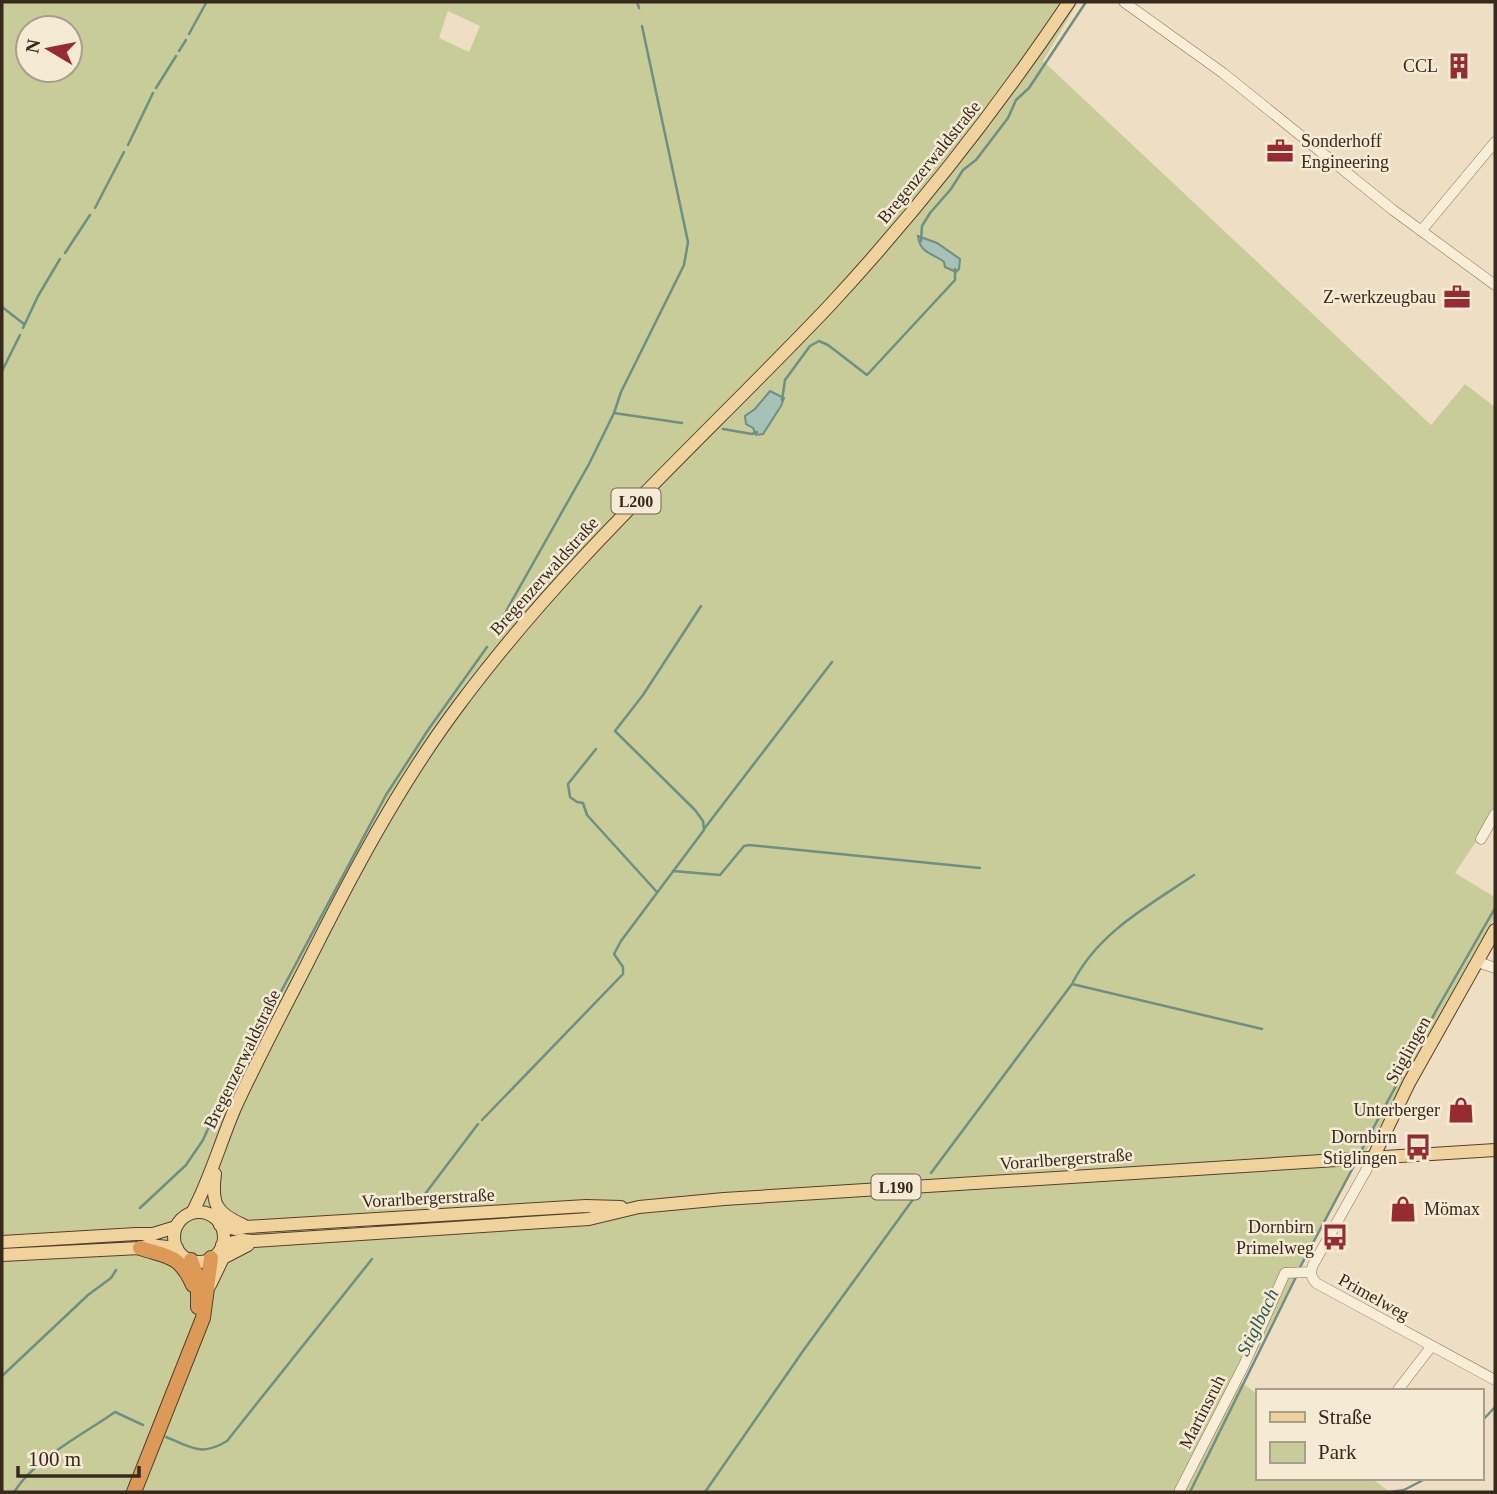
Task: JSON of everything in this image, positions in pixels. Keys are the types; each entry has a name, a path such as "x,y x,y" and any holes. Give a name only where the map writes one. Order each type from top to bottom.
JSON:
{"highway":[{"path":"138,1241 181,1264 193,1285 198,1305"},
{"path":"134,1492 204,1318 211,1258"},
{"path":"126,1492 188,1337 198,1305 198,1280 191,1260"}],"main road":[{"name":"Bregenzerwaldstraße","path":"192,1213 236,1106 371,842 413,772 457,707 558,584 830,305 899,227 963,150 1069,2"},
{"name":"Stiglingen","path":"1370,1158 1495,930"},
{"name":"Vorarlbergerstraße","path":"192,1213 202,1212 235,1229 586,1206 639,1207 786,1194 1495,1150"},
{"path":"215,1157 213,1192 216,1204 224,1216 246,1227"},
{"path":"138,1241 187,1205 207,1164 215,1157"},
{"name":"Bregenzerwaldstraße","path":"206,1184 207,1205 216,1220"},
{"name":"Vorarlbergerstraße","path":"222,1245 242,1240 589,1219 639,1207"},
{"path":"192,1213 185,1216 176,1227 174,1239 177,1248 191,1260 198,1262 211,1258 222,1245 224,1236 216,1220"},
{"path":"2,1255 54,1252 138,1241 176,1227"},
{"path":"54,1252 59,1246 80,1244 90,1237"},
{"path":"2,1242 90,1237 177,1248"},
{"path":"208,1289 223,1258 253,1241"}],"street":[{"path":"1124,2 1223,73 1421,231 1495,285"},
{"path":"1421,231 1495,142"},
{"path":"1481,839 1495,814"},
{"path":"1478,962 1495,968"},
{"path":"1307,1272 1370,1158"},
{"name":"Martinsruh","path":"1179,1492 1244,1365 1285,1273 1307,1272"},
{"name":"Primelweg","path":"1307,1272 1316,1283 1495,1380"},
{"path":"1399,1389 1431,1347"}],"green space":[{"path":"2,2 1078,2 1043,61 1431,425 1465,384 1495,407 1495,813 1455,873 1493,896 1495,892 1495,917 1370,1145 1347,1177 1241,1382 1256,1393 1256,1480 1374,1480 1390,1492 2,1492","holes":["448,11 480,26 469,52 439,38"]}],"shaded area":[{"path":"918,236 937,243 960,259 959,269 956,272 945,267 944,262 924,250"},
{"path":"770,391 784,398 763,434 756,435 753,428 746,424 745,416 755,409"}],"waterway":[{"path":"637,2 639,8"},
{"path":"921,241 922,226 930,213 1008,118 1016,100 1029,88 1086,2"},
{"path":"189,34 206,3"},
{"path":"614,413 621,392 684,265 688,242 642,26"},
{"path":"179,51 186,40"},
{"path":"156,88 176,56"},
{"path":"128,145 153,93"},
{"path":"95,208 124,152"},
{"path":"65,253 90,215"},
{"path":"23,328 60,259"},
{"path":"782,400 785,380 810,346 819,341 867,375 955,280 955,269"},
{"path":"2,307 24,324"},
{"path":"2,371 20,335"},
{"path":"500,622 589,464 614,413 682,423"},
{"path":"723,429 752,434 757,432"},
{"path":"482,1120 623,974 623,967 614,954 621,941 704,830 703,821 695,810 615,731 643,695 701,606"},
{"path":"252,1046 386,795 487,647"},
{"path":"704,829 832,662"},
{"path":"596,749 568,784 570,797 583,803 587,815 656,891"},
{"path":"673,871 720,875 744,846 749,845 980,868"},
{"path":"1073,982 1084,964 1111,934 1142,909 1194,875"},
{"name":"Stiglbach","path":"1360,1153 1495,908"},
{"path":"931,1173 1072,984 1262,1029"},
{"path":"140,1208 186,1165 203,1140 221,1100 246,1057"},
{"path":"425,1194 478,1124"},
{"name":"Stiglbach","path":"1298,1271 1356,1162"},
{"path":"705,1492 914,1198"},
{"path":"166,1437 196,1449 210,1449 227,1441 372,1259"},
{"path":"2,1376 88,1295 111,1278 116,1270"},
{"name":"Stiglbach","path":"1190,1492 1296,1277"},
{"path":"1483,1420 1495,1407"},
{"path":"14,1492 47,1458 115,1412 143,1425"},
{"path":"1391,1492 1404,1490 1423,1480"}],"place":[{"name":"CCL","path":"1459,66"},
{"name":"Sonderhoff Engineering","path":"1280,151"},
{"name":"Z-werkzeugbau","path":"1457,297"},
{"name":"Unterberger","path":"1461,1110"},
{"name":"Dornbirn Stiglingen","path":"1418,1147"},
{"name":"Mömax","path":"1403,1209"},
{"name":"Dornbirn Primelweg","path":"1335,1237"}]}
